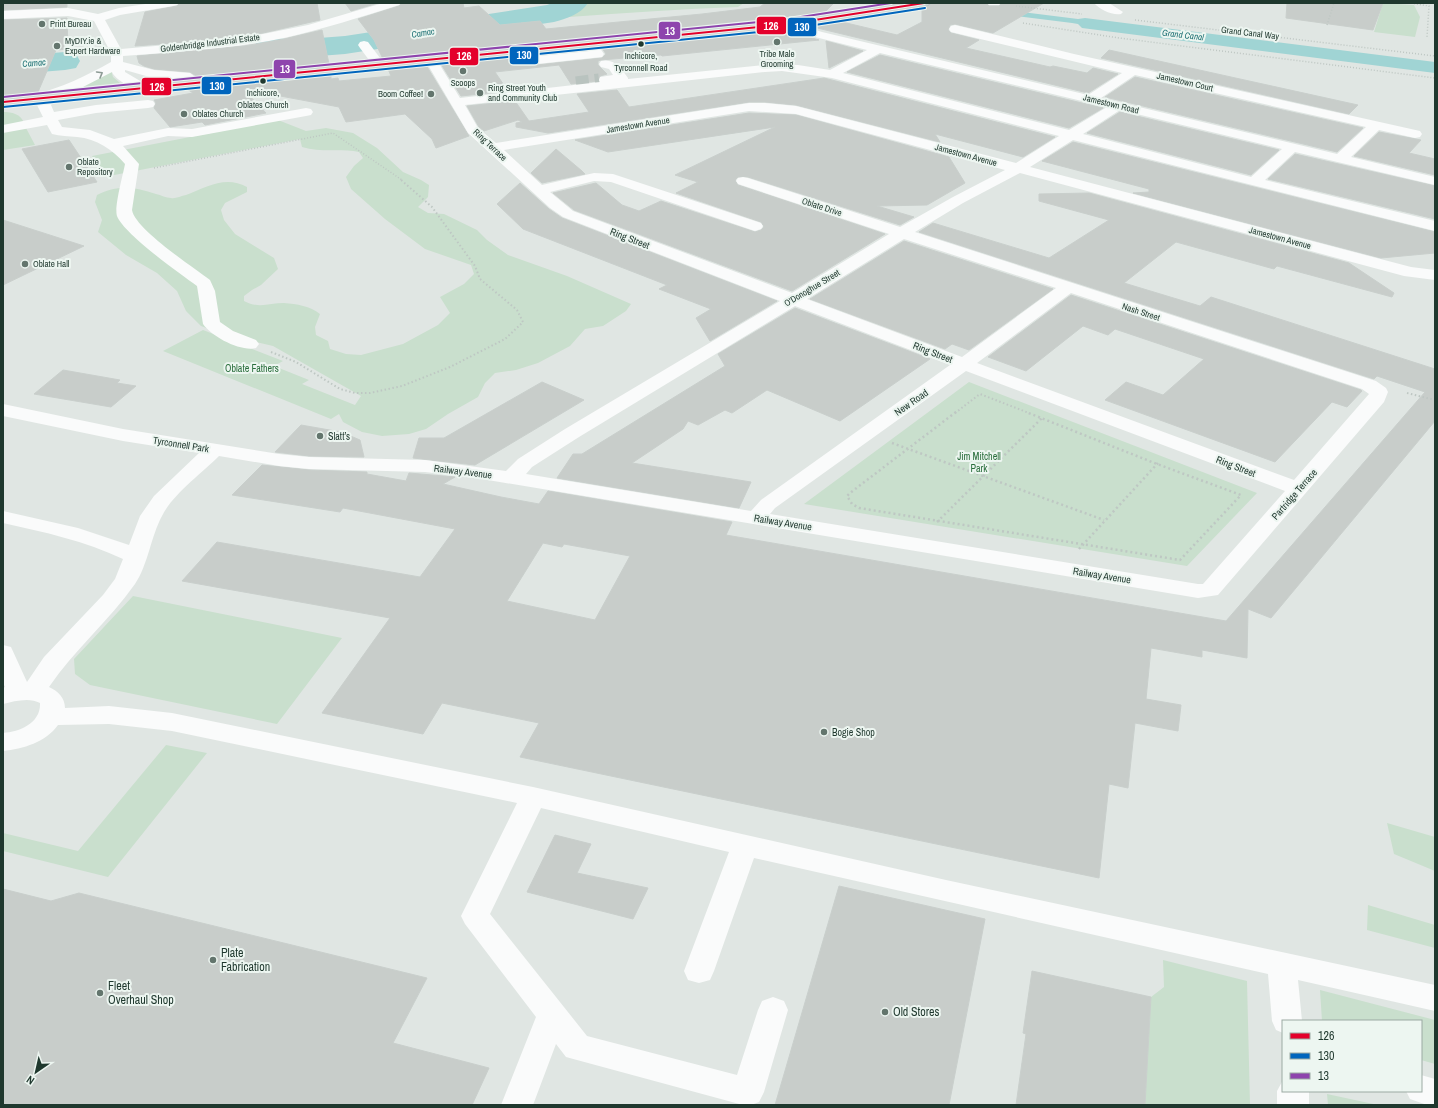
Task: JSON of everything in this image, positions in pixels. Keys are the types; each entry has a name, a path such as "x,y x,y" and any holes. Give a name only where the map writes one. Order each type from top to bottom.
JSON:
{"main road":[{"path":"3,102 431,60 599,56 897,5 918,4"}],"street":[{"path":"3,15 72,8 98,18 119,12 173,3"},
{"name":"Goldenbridge Industrial Estate","path":"44,98 84,82 117,58 215,45 303,29 395,3"},
{"path":"1100,3 1117,12"},
{"path":"98,18 117,58 120,74 142,88"},
{"name":"Jamestown Road","path":"789,24 805,31 878,49 1435,180"},
{"name":"Jamestown Court","path":"955,29 1074,58 1415,134"},
{"path":"364,45 379,65"},
{"path":"1074,58 1089,48"},
{"path":"832,74 878,49"},
{"path":"536,58 547,70 599,56 613,66 622,78 599,80"},
{"path":"117,58 154,74 185,76 196,83"},
{"name":"Ring Terrace","path":"431,60 473,130 539,190 568,214"},
{"path":"456,102 782,67 832,74 1254,182 1435,226"},
{"path":"1090,99 1133,71"},
{"path":"554,80 558,84 576,83"},
{"path":"44,98 44,105 56,131 88,133 120,149 132,164 124,210 128,222 139,233 204,284 207,291 208,311 212,324 227,335 250,344"},
{"path":"3,129 96,109 148,104"},
{"name":"Jamestown Avenue","path":"492,148 749,107 764,106 796,110 1410,272 1435,275"},
{"name":"O'Donoghue Street","path":"511,478 525,463 538,454 902,233 958,200 1017,169 1118,106"},
{"path":"112,144 168,132 192,133 306,112"},
{"path":"1340,158 1375,126"},
{"path":"1254,182 1292,147"},
{"path":"539,190 594,177 613,178 755,226"},
{"name":"Oblate Drive","path":"743,181 902,233"},
{"name":"Ring Street","path":"568,214 792,300 1298,489"},
{"name":"Nash Street","path":"902,233 1067,288 1369,385 1379,392"},
{"name":"New Road","path":"758,518 761,511 768,504 964,364 1067,288"},
{"name":"Partridge Terrace","path":"1204,591 1210,590 1377,398 1379,392"},
{"name":"Tyrconnell Park","path":"3,410 123,435 214,450 310,463 360,465"},
{"path":"18,693 53,663 115,595 126,580 151,516 161,500 214,450"},
{"name":"Railway Avenue","path":"360,465 424,466 511,478 1204,591"},
{"path":"3,517 33,523 117,547 136,556"},
{"path":"3,653 18,693"},
{"path":"3,742 20,739 33,733 44,726 51,717 53,710 49,698 18,693"},
{"path":"51,717 109,715 172,722 534,797 946,891 1435,998"},
{"path":"534,797 475,916 577,1047 748,1092 773,1010"},
{"path":"699,971 745,845"},
{"path":"1282,964 1287,1020"},
{"path":"517,1105 552,1015"},
{"path":"1422,1089 1435,1092"},
{"path":"1292,1092 1293,1105"}],"path":[{"path":"994,3 1087,14"},
{"path":"1327,25 1334,3"},
{"path":"1411,3 1429,6 1427,37"},
{"name":"Grand Canal Way","path":"1134,20 1435,56"},
{"path":"1017,23 1119,38 1435,78"},
{"path":"131,172 333,133 403,181 432,207 475,266 480,279 517,310 523,322 513,333 503,340 461,362 406,384 378,391 355,393 341,389 322,379 298,363 250,344"},
{"path":"1407,393 1435,400"},
{"path":"980,394 1157,464 1241,495 1180,560 859,508 852,504 848,497 850,493 908,450 980,394"},
{"path":"934,525 982,476 1048,413"},
{"path":"888,441 908,450 1104,520"},
{"path":"1078,556 1079,548 1157,464 1159,460"}],"green space":[{"path":"563,3 744,3 738,7 530,19 511,22 494,29 395,35 570,6"},
{"path":"1383,3 1414,5 1420,17 1415,37 1374,32"},
{"path":"111,70 113,77 120,83 80,87"},
{"path":"3,112 16,114 21,117 24,123 3,126"},
{"name":"Oblate Fathers","path":"278,120 306,131 326,128 353,133 377,148 403,172 429,185 428,197 418,207 428,213 444,214 477,230 487,240 508,255 567,276 631,304 626,311 603,326 585,329 570,346 538,363 516,370 495,373 485,383 478,397 448,414 426,429 409,434 382,436 362,432 343,422 339,414 331,419 163,351 203,330 283,361 274,366 309,380 302,384 355,405 361,396 273,346 223,334 201,326 186,311 177,291 157,273 126,255 98,232 102,220 95,202 97,195 112,189 134,188 167,198 176,198 224,182 231,182 247,187 247,192 225,203 221,210 224,220 235,234 274,258 278,269 261,285 244,296 244,301 254,305 289,303 312,309 320,314 315,327 316,335 328,341 330,349 346,354 361,355 403,344 438,325 450,313 440,297 464,284 474,274 471,265 425,249 385,219 351,189 346,177 354,166 363,158 359,152 309,149 302,147 300,139 104,177 92,156"},
{"path":"26,128 35,145 3,150 3,132"},
{"name":"Jim Mitchell Park","path":"969,382 1257,493 1187,566 804,504"},
{"path":"133,596 342,638 277,724 90,685 75,674 74,659"},
{"path":"166,745 207,753 108,877 3,851 3,833 78,851"},
{"path":"1387,823 1435,837 1435,871 1394,854"},
{"path":"1368,905 1435,925 1435,948 1367,930"},
{"path":"1163,960 1247,981 1250,1105 1145,1105 1151,997 1164,987"},
{"path":"1320,990 1435,1020 1435,1064 1422,1060 1422,1020 1322,1020"},
{"path":"1327,1094 1378,1105 1328,1105"}],"water":[{"name":"Grand Canal","path":"912,3 948,3 1078,19 1085,18 1435,62 1435,73 1082,28 1078,24 1072,23"}],"building":[{"path":"3,3 67,3 67,7 3,10"},
{"path":"180,3 317,3 320,20 263,33 201,41 135,46 145,12 177,6"},
{"path":"345,3 378,3 351,11"},
{"path":"402,3 463,3 464,8 479,6 500,25 540,21 546,29 702,14 760,7 765,3 834,3 824,13 789,19 383,59 374,40 358,19 399,6"},
{"path":"932,3 986,3 989,6 999,6 1002,3 1044,3 993,33 955,24 950,25 948,30 951,33 979,40 966,48 1050,67 1053,66 1087,73 1093,68 1118,74 1088,93 809,26 838,21 897,35 922,22 922,8"},
{"path":"1287,3 1383,3 1373,30 1286,18"},
{"path":"67,18 68,49 56,50 38,92 3,96 3,20"},
{"path":"322,30 329,64 198,77 190,72 154,69 144,66 139,63 137,56 244,46"},
{"path":"787,30 819,40 662,56 601,60 598,61 598,65 607,74 600,76 598,81 571,84 559,65 495,72 508,91 461,96 441,64 526,56 532,64 537,65 602,58 606,54 602,48"},
{"path":"826,41 863,51 829,68"},
{"path":"1109,50 1358,105 1349,114 1101,58"},
{"path":"880,55 1103,108 1069,128 847,72"},
{"path":"426,65 469,136 436,148 432,139 405,114 346,122 339,107 243,89 266,113 205,125 202,122 170,127 154,108 156,103 154,100 193,93 187,89 331,75 331,79 338,78 339,81 391,76 388,69"},
{"path":"1135,77 1363,128 1337,152 1105,97"},
{"path":"824,78 1055,137 1023,157 935,134 940,142 796,105 765,102 749,102 548,133 516,127 516,123 522,122 518,120 484,131 479,127 467,106 515,101 529,121 589,112 577,94 617,90 629,107"},
{"path":"1120,112 1279,150 1251,175 1087,133"},
{"path":"749,113 796,115 949,157 965,183 927,205 877,206 914,217 900,225 748,177 738,177 735,180 738,185 885,234 792,291 574,210 553,193 596,183 622,205 639,211 661,201 755,232 761,230 764,227 761,222 676,193 698,182 675,175 775,127 608,152 575,140"},
{"path":"1379,132 1421,140 1409,153 1435,159 1435,175 1354,156"},
{"name":"Oblate Repository","path":"69,140 97,182 48,192 22,149"},
{"path":"1073,142 1435,232 1435,253 1381,258 1133,193 1149,192 1149,189 1042,161"},
{"path":"556,149 585,174 542,183 531,173"},
{"path":"1295,154 1435,186 1435,219 1268,179"},
{"path":"520,183 549,209 562,218 777,301 710,341 696,318 711,309 659,289 667,285 523,229 497,204"},
{"path":"1089,193 1349,263 1394,293 1392,297 1277,266 1274,269 1176,242 1124,283 1200,306 1211,297 1435,369 1435,421 1271,618 1248,609 1247,658 1202,650 1202,657 1151,648 1146,699 1181,705 1178,731 1135,723 1128,788 1109,784 1099,878 520,757 539,723 442,703 423,734 322,713 390,618 182,581 217,542 420,577 455,529 343,508 340,512 232,495 262,465 309,470 367,472 367,474 406,481 409,473 455,477 443,484 539,504 548,491 732,522 726,535 1226,621 1425,392 1377,376 1374,379 919,232 933,223 1049,258 1109,220 1039,201 1039,194","holes":["543,543 562,547 564,544 630,556 595,620 507,601"]},
{"name":"Oblate Hall","path":"3,220 84,246 3,285"},
{"path":"904,241 1053,289 969,350 952,344 945,349 810,299"},
{"path":"1071,295 1362,391 1347,407 1332,402 1275,462 1105,400 1126,382 1163,395 1204,359 1115,329 1108,335 1083,326 1026,371 988,357"},
{"path":"795,308 930,359 840,421 767,390 732,413 725,410 698,425 688,421 683,429 632,463 751,482 739,508 557,478 573,454 582,454 725,366 718,354"},
{"path":"63,370 120,380 117,383 136,386 111,407 34,394"},
{"path":"542,382 584,400 475,465 413,458 419,438 444,438"},
{"name":"Slatt’s","path":"301,425 341,432 360,440 364,457 309,456 275,452"},
{"path":"555,835 591,844 577,873 648,888 633,919 527,892"},
{"name":"Old Stores","path":"839,886 985,919 949,1105 775,1105"},
{"path":"3,889 51,901 79,893 427,978 393,1043 489,1068 472,1105 3,1105"},
{"path":"1032,971 1151,997 1145,1105 1016,1105 1026,1034 1023,1033"}],"waterway":[{"name":"Camac","path":"269,46 293,49 345,45 554,13 574,3"},
{"name":"Camac","path":"3,66 65,61"}],"tunnel":[{"path":"576,83 599,80"}],"transit line":[{"name":"13","path":"3,97 788,19 891,3"},
{"name":"126","path":"3,102 789,24 924,3"},
{"name":"130","path":"3,107 789,29 925,8"}],"place":[{"name":"Print Bureau","path":"42,24"},
{"name":"Tribe Male Grooming","path":"777,42"},
{"name":"Inchicore, Tyrconnell Road","path":"641,44"},
{"name":"MyDIY.ie & Expert Hardware","path":"57,46"},
{"name":"Scoops","path":"463,71"},
{"name":"Inchicore, Oblates Church","path":"263,81"},
{"name":"Ring Street Youth and Community Club","path":"480,93"},
{"name":"Boom Coffee!","path":"431,94"},
{"name":"Oblates Church","path":"184,114"},
{"name":"Oblate Repository","path":"69,167"},
{"name":"Oblate Hall","path":"25,264"},
{"name":"Slatt’s","path":"320,436"},
{"name":"Bogie Shop","path":"824,732"},
{"name":"Plate Fabrication","path":"213,960"},
{"name":"Fleet Overhaul Shop","path":"100,993"},
{"name":"Old Stores","path":"885,1012"}]}
